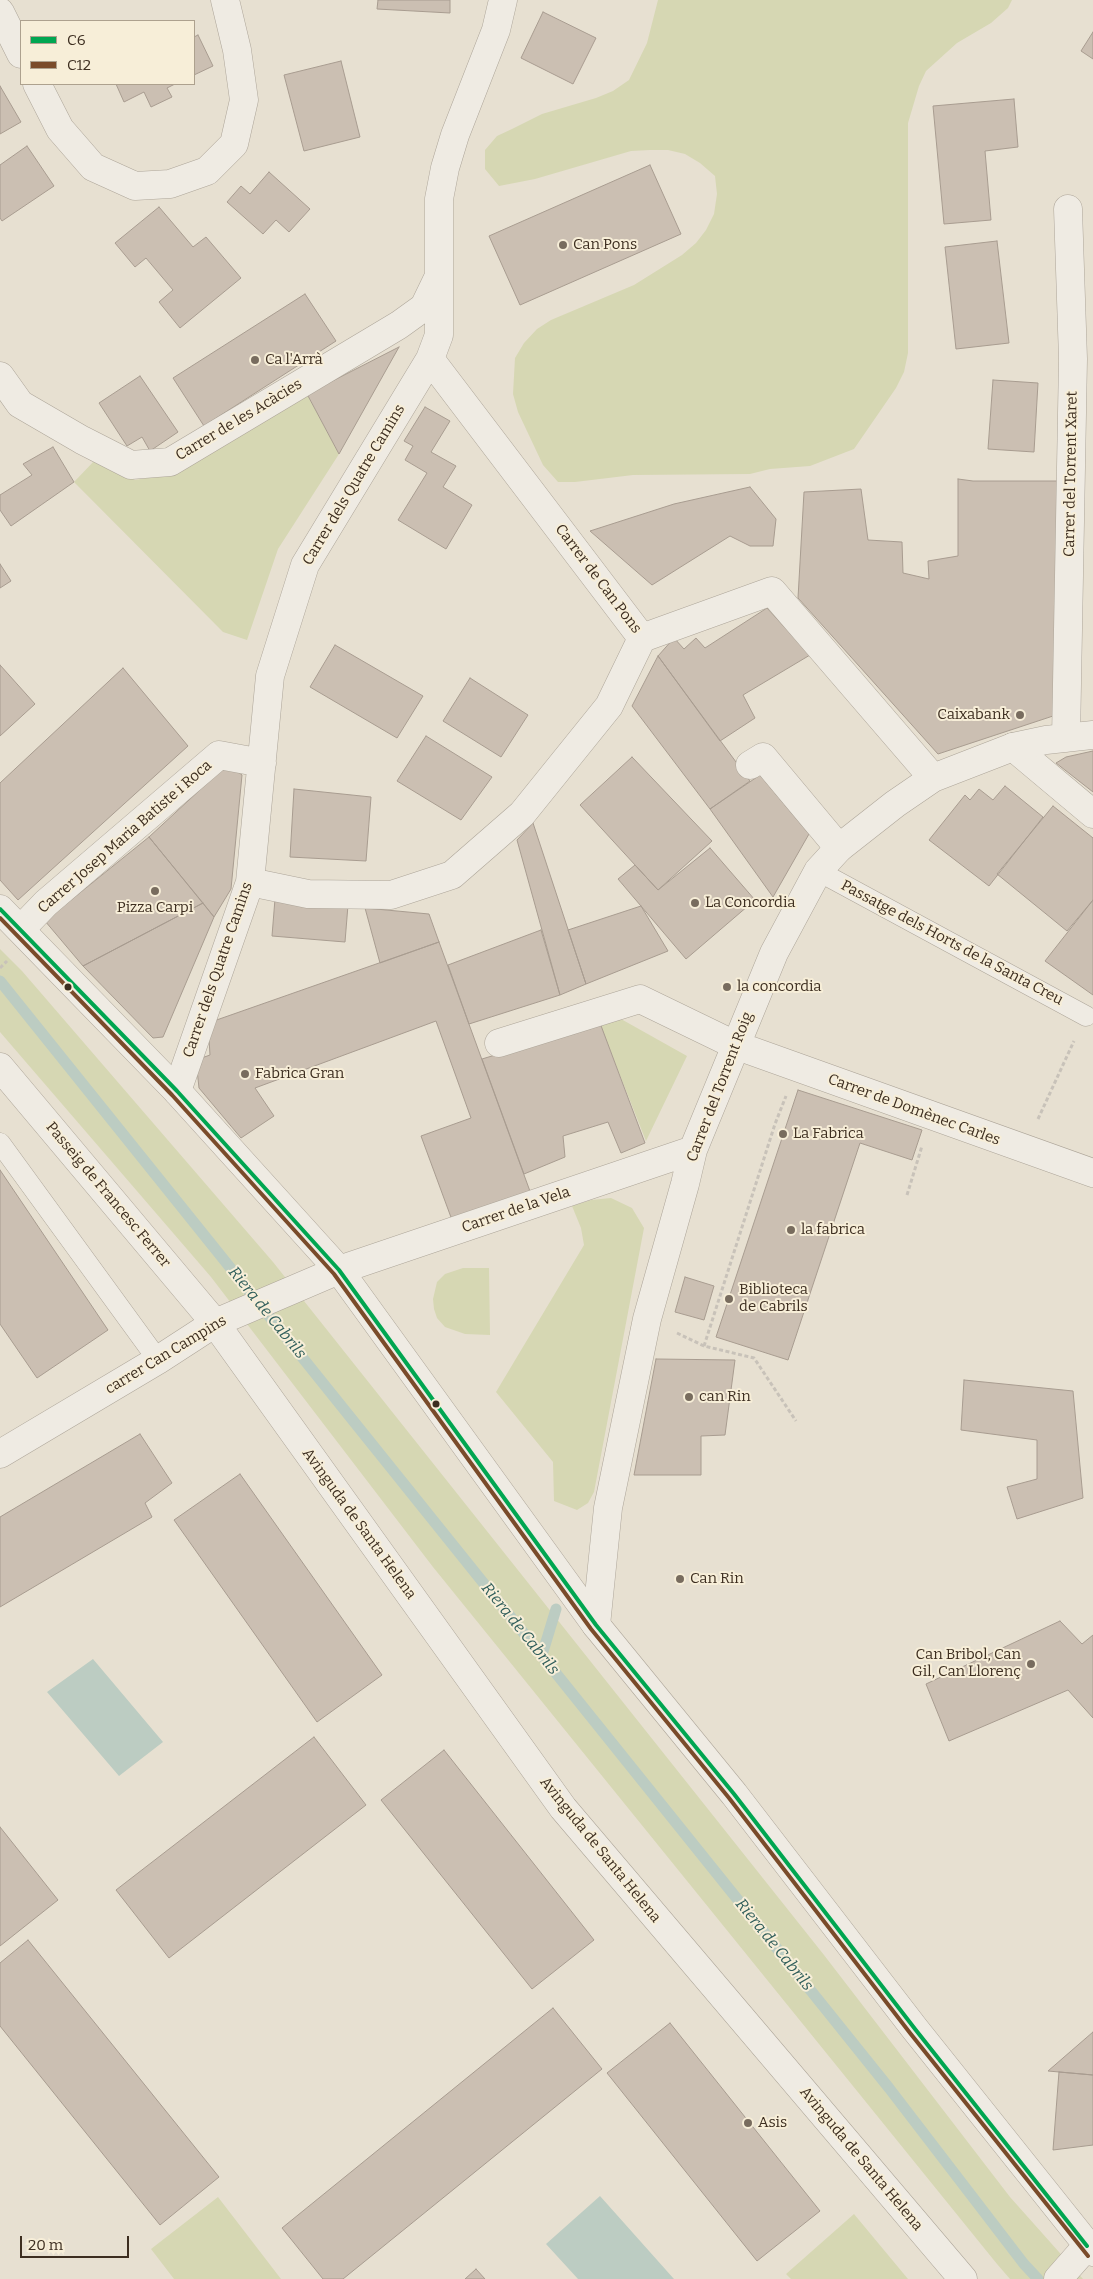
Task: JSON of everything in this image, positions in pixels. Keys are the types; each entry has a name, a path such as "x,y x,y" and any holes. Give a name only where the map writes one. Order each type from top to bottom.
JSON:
{"street":[{"path":"38,85 60,129 93,166 135,186 170,184 207,171 234,144 244,100 237,50 225,0"},
{"name":"Carrer dels Quatre Camins","path":"177,1091 250,882 270,676 305,565 430,359 439,335 440,199 445,168 455,135 496,30 503,0"},
{"path":"0,12 20,52"},
{"name":"Carrer del Torrent Xaret","path":"1066,738 1083,359 1068,209"},
{"name":"Carrer de les Acàcies","path":"0,376 20,404 131,464 170,462 399,325 424,307 438,277"},
{"name":"Carrer de Can Pons","path":"430,359 642,638 772,591 932,778"},
{"path":"250,882 308,894 391,895 452,876 522,814 609,706 642,638"},
{"name":"Carrer del Torrent Roig","path":"596,1624 608,1508 647,1319 693,1150 774,953 818,871 839,848 932,778 1013,747 1046,740 1093,735"},
{"path":"1013,747 1093,814"},
{"name":"Carrer Josep Maria Batiste i Roca","path":"21,929 46,903 219,755 262,763"},
{"path":"750,765 763,756 839,848"},
{"path":"0,909 177,1091 339,1270 596,1624 734,1794 921,2036 1081,2256"},
{"name":"Carrer de Domènec Carles","path":"499,1043 640,999 735,1045 1093,1174"},
{"name":"Passeig de Francesc Ferrer","path":"0,1067 216,1323"},
{"name":"Carrer de la Vela","path":"339,1270 693,1150"},
{"path":"658,1163 685,1184"},
{"name":"carrer Can Campins","path":"0,1454 158,1360 216,1323 339,1270"},
{"name":"Avinguda de Santa Helena","path":"216,1323 563,1808 963,2279"}],"lane":[{"name":"Passatge dels Horts de la Santa Creu","path":"818,871 1086,1016"},
{"path":"0,1143 158,1360"}],"path":[{"path":"0,968 6,964"},
{"path":"1023,1149 1086,1016"},
{"path":"704,1346 775,1124 797,1068"},
{"path":"907,1195 931,1116"},
{"path":"647,1319 704,1346 754,1358 796,1420"}],"green space":[{"path":"658,0 1012,0 1008,8 991,23 957,43 926,71 919,86 908,123 908,353 904,372 896,388 854,449 810,466 770,469 750,474 633,475 575,482 558,482 543,465 518,412 513,394 515,358 524,343 537,329 551,320 634,285 682,255 696,243 706,230 714,214 717,194 715,176 700,163 685,154 668,150 650,150 631,151 535,179 499,186 485,169 485,150 497,136 542,114 596,98 613,91 629,80 647,43"},
{"path":"307,394 339,454 278,549 247,640 223,632 74,482 96,459 135,480 178,472"},
{"path":"0,949 22,971 273,1262 824,1955 1010,2197 1083,2279 1010,2279 997,2264 433,1567 211,1277 0,1032"},
{"path":"621,1019 687,1056 646,1141 600,1025"},
{"path":"611,1198 632,1208 644,1228 594,1492 588,1503 577,1510 554,1501 553,1462 496,1392 584,1245 581,1228 572,1206 591,1200"},
{"path":"463,1268 489,1268 490,1335 465,1334 445,1327 437,1318 433,1299 437,1282 445,1274"},
{"path":"218,2197 281,2279 174,2279 151,2249"},
{"path":"854,2214 908,2279 791,2279 786,2274"}],"shaded area":[{"path":"93,1659 163,1742 119,1776 47,1692"},
{"path":"600,2196 674,2279 578,2279 546,2244"}],"building":[{"path":"378,0 450,0 450,13 377,9"},
{"path":"543,12 596,38 573,84 521,58"},
{"path":"1093,32 1093,59 1081,51"},
{"path":"198,35 213,66 195,75 195,36"},
{"path":"341,61 360,137 304,151 284,75"},
{"path":"116,85 173,85 167,88 172,97 151,107 144,92 124,102"},
{"path":"0,86 21,122 0,134"},
{"path":"1014,99 1018,147 985,151 991,220 944,224 933,106"},
{"path":"27,146 54,186 2,221 0,218 0,165"},
{"path":"650,165 681,234 520,305 489,236"},
{"path":"269,172 310,209 289,232 276,220 263,234 227,202 241,186 250,194"},
{"path":"159,207 193,247 206,237 241,278 180,328 159,302 173,290 146,258 135,267 115,243"},
{"path":"997,241 1009,343 956,349 945,247"},
{"name":"Ca l'Arrà","path":"305,294 336,341 204,426 173,378"},
{"path":"399,347 339,454 307,394"},
{"path":"140,376 178,432 150,451 142,437 127,446 99,403"},
{"path":"993,380 1038,383 1034,452 988,449"},
{"path":"425,407 450,421 431,452 456,466 443,487 472,505 446,549 398,520 427,473 405,460 413,446 404,441"},
{"path":"53,447 74,482 11,526 0,510 0,495 32,475 23,464"},
{"path":"958,479 973,481 1058,481 1053,716 938,754 798,598 804,492 861,489 868,540 902,542 903,573 929,579 928,561 958,556"},
{"path":"750,487 776,519 773,546 750,546 730,536 652,585 590,531 674,504"},
{"path":"0,564 11,581 0,588"},
{"path":"767,608 810,655 743,695 755,718 720,741 658,656 674,638 684,649 696,638 705,648"},
{"path":"335,645 423,696 397,738 310,687"},
{"path":"658,656 750,781 710,809 632,706"},
{"path":"0,665 35,704 0,736"},
{"path":"123,668 188,746 18,900 0,880 0,783"},
{"path":"470,678 528,715 501,757 443,721"},
{"path":"426,736 492,777 461,820 397,781"},
{"path":"1093,751 1093,792 1056,763 1066,757"},
{"path":"632,757 712,841 658,890 580,805"},
{"path":"228,764 242,775 231,889 214,917 149,837"},
{"path":"760,775 809,834 773,897 710,809"},
{"path":"1005,786 1043,817 989,886 929,840 965,795 970,800 979,789 993,800"},
{"path":"294,789 371,797 366,861 290,857"},
{"path":"1053,806 1093,838 1093,900 1067,931 997,874"},
{"path":"533,823 586,984 560,995 517,840"},
{"path":"149,837 203,903 83,966 45,921"},
{"name":"La Concordia","path":"710,848 755,900 686,959 618,879 635,865 658,890"},
{"path":"275,899 348,905 345,942 272,936"},
{"path":"1093,900 1093,995 1045,961"},
{"path":"203,903 214,917 163,1037 153,1038 83,966"},
{"path":"641,906 668,951 586,984 568,930"},
{"path":"365,908 429,914 439,942 380,963"},
{"path":"541,930 560,995 469,1024 448,965"},
{"name":"Fabrica Gran","path":"439,942 531,1194 452,1220 421,1136 471,1118 436,1021 255,1088 274,1116 241,1138 199,1088 196,1060 210,1055 208,1023"},
{"path":"600,1023 645,1143 621,1153 608,1122 563,1136 565,1157 524,1174 482,1059"},
{"name":"la fabrica","path":"798,1090 922,1130 912,1160 860,1143 788,1360 716,1337"},
{"path":"0,1170 108,1330 37,1378 0,1324"},
{"path":"685,1277 714,1286 704,1320 675,1312"},
{"name":"can Rin","path":"656,1359 735,1360 725,1435 701,1436 701,1475 634,1475"},
{"path":"964,1380 1073,1391 1083,1498 1017,1519 1007,1487 1037,1479 1037,1440 961,1430"},
{"path":"140,1434 172,1483 145,1503 152,1517 0,1607 0,1517"},
{"path":"240,1474 382,1675 317,1722 174,1520"},
{"name":"Can Bribol, Can Gil, Can Llorenç","path":"1060,1621 1082,1644 1093,1635 1093,1718 1068,1690 949,1741 926,1684"},
{"path":"314,1737 366,1805 169,1958 116,1890"},
{"path":"444,1750 594,1940 532,1989 381,1800"},
{"path":"0,1827 58,1900 0,1946"},
{"path":"28,1940 219,2177 160,2225 0,2026 0,1963"},
{"path":"553,2008 602,2069 343,2279 323,2279 282,2228"},
{"path":"670,2023 820,2211 757,2261 607,2073"},
{"path":"1093,2032 1093,2075 1048,2071"},
{"path":"1059,2072 1093,2075 1093,2145 1053,2150"},
{"path":"476,2269 485,2279 465,2279"}],"waterway":[{"name":"Riera de Cabrils","path":"0,981 889,2088 1024,2264 1038,2279"},
{"path":"542,1655 556,1609"}],"transit line":[{"name":"C6","path":"0,909 177,1091 339,1270 596,1625 734,1794 915,2029 1087,2246"},
{"name":"C12","path":"0,918 172,1095 334,1274 591,1629 729,1798 910,2033 1088,2256"}],"place":[{"name":"Can Pons","path":"563,245"},
{"name":"Ca l'Arrà","path":"255,360"},
{"name":"Caixabank","path":"1020,715"},
{"name":"Pizza Carpi","path":"155,891"},
{"name":"La Concordia","path":"695,903"},
{"name":"la concordia","path":"727,987"},
{"name":"Fabrica Gran","path":"245,1074"},
{"name":"La Fabrica","path":"783,1134"},
{"name":"la fabrica","path":"791,1230"},
{"name":"Biblioteca de Cabrils","path":"729,1299"},
{"name":"can Rin","path":"689,1397"},
{"name":"Can Rin","path":"680,1579"},
{"name":"Can Bribol, Can Gil, Can Llorenç","path":"1031,1664"},
{"name":"Asis","path":"748,2123"}]}
